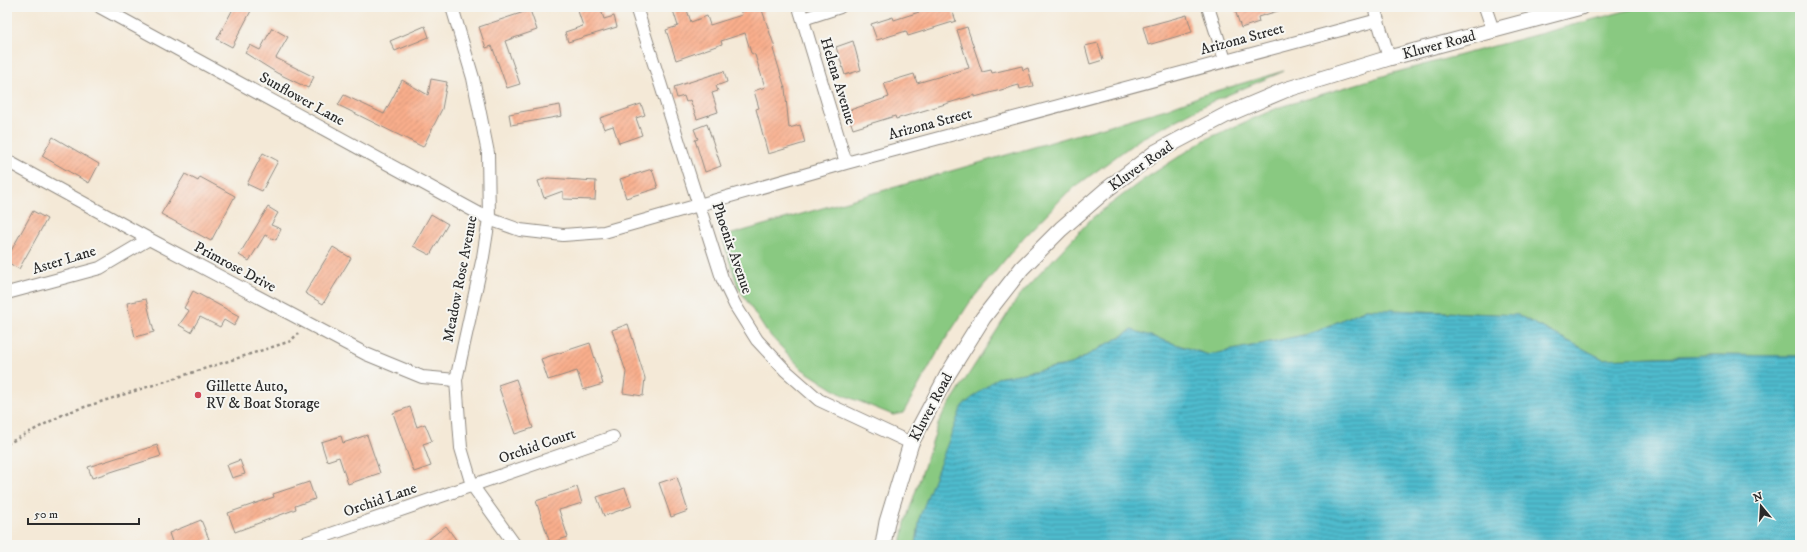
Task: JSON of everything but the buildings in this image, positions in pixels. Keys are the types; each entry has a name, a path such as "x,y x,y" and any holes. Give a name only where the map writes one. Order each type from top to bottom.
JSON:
{"street":[{"name":"Sunflower Lane","path":"100,7 489,219"},
{"name":"Meadow Rose Avenue","path":"452,7 473,78 488,153 489,219 483,257 456,380 461,448 472,485 515,545"},
{"name":"Phoenix Avenue","path":"636,7 722,278 735,305 757,340 785,370 819,400 911,443"},
{"name":"Helena Avenue","path":"799,7 846,163"},
{"path":"803,19 840,7"},
{"path":"1208,7 1225,60"},
{"path":"1374,7 1389,58"},
{"path":"1485,7 1493,30"},
{"name":"Kluver Road","path":"883,545 887,522 911,443 948,374 983,318 1022,268 1061,228 1106,190 1156,152 1226,116 1286,90 1389,58 1581,7"},
{"name":"Arizona Street","path":"489,219 520,230 563,235 604,232 846,163 1378,20"},
{"name":"Primrose Drive","path":"7,161 149,239 366,354 422,377 456,380"},
{"name":"Aster Lane","path":"7,293 100,268 149,239"},
{"name":"Orchid Court","path":"472,485 613,437"},
{"name":"Orchid Lane","path":"299,545 472,485"}],"path":[{"path":"7,444 66,413 291,341 308,323"}],"green space":[{"path":"1640,7 1800,7 1800,356 1709,355 1603,359 1518,315 1366,309 1313,333 1209,355 1132,330 1072,364 997,378 920,516 916,545 901,545 905,523 940,419 1019,296 1092,218 1143,180 1206,139 1280,107 1393,73"},
{"path":"1284,71 1209,103 1140,139 1068,192 1023,238 970,302 943,343 903,413 893,415 841,394 802,369 766,331 738,287 722,237 1166,109 1203,95"}],"water":[{"path":"1366,309 1518,315 1603,359 1709,355 1800,356 1800,545 916,545 920,516 962,406 997,378 1072,364 1132,330 1209,355 1313,333"}],"place":[{"name":"Gillette Auto, RV & Boat Storage","path":"198,395"}]}
